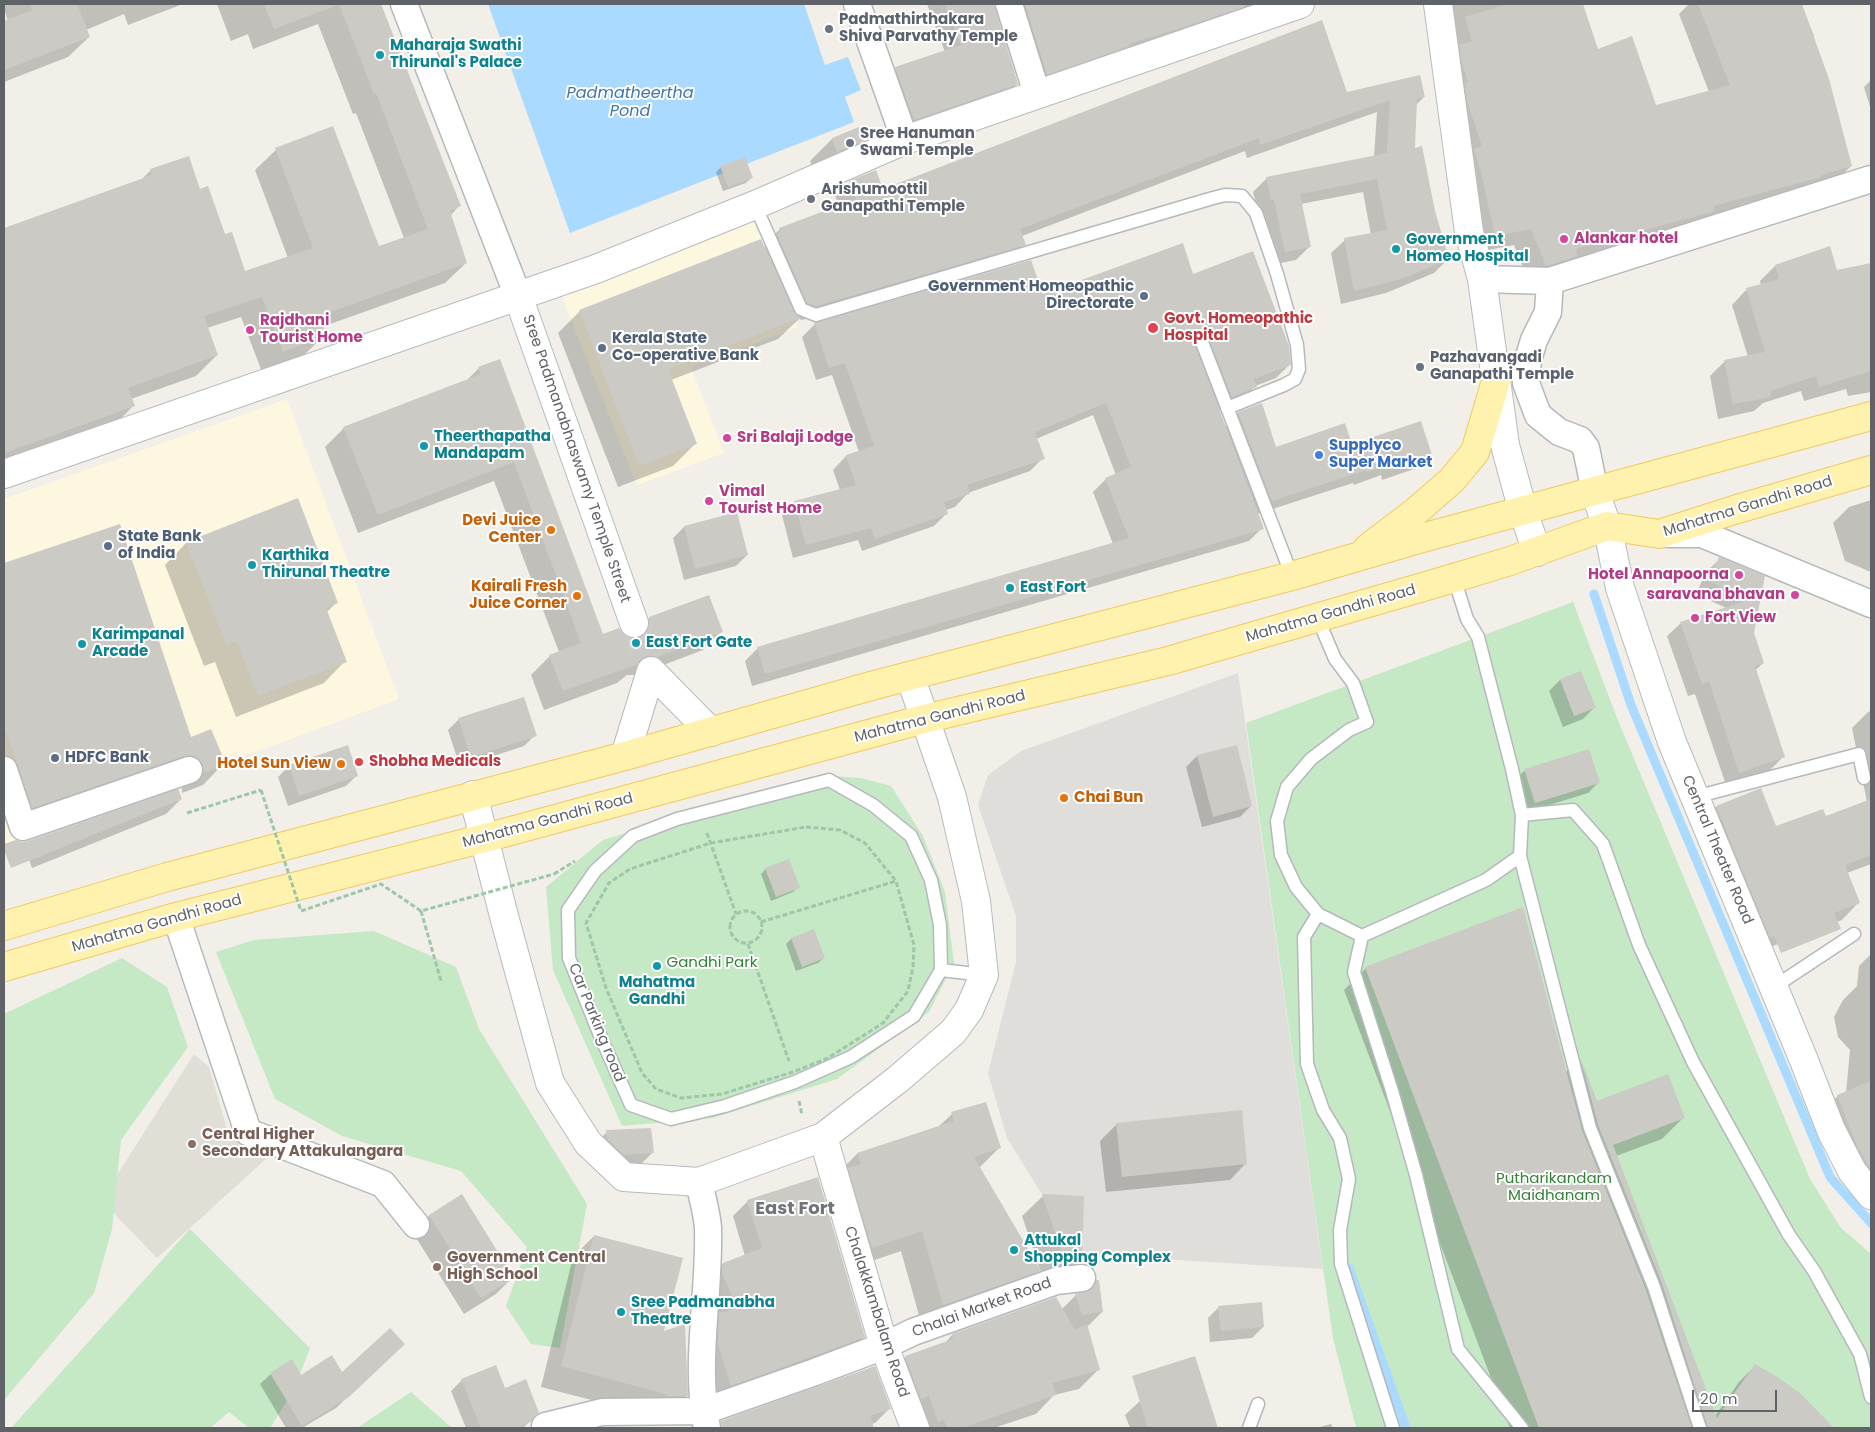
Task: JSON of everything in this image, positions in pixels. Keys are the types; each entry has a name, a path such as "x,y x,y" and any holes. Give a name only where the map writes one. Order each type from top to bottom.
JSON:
{"main road":[{"path":"1355,558 1414,513 1452,480 1476,452 1496,381"},
{"path":"4,926 167,877 625,756 910,676 1292,576 1871,416"},
{"name":"Mahatma Gandhi Road","path":"4,967 176,917 485,838 924,719 1168,661 1454,578 1537,552 1607,526 1660,534 1871,470"}],"street":[{"path":"404,4 518,296"},
{"path":"857,4 905,140"},
{"path":"1009,4 1037,94"},
{"path":"4,474 596,269 755,206 905,140 1300,4"},
{"path":"1438,4 1469,232 1482,279 1505,445 1523,511 1537,552"},
{"path":"1482,279 1550,281 1871,179"},
{"path":"1550,281 1548,312 1534,340 1528,360 1526,384 1538,415 1559,432 1580,440 1586,448 1595,492"},
{"name":"Sree Padmanabhaswamy Temple Street","path":"518,296 634,623"},
{"name":"Central Theater Road","path":"1595,492 1607,526 1620,588 1672,742 1831,1130 1852,1171 1871,1195"},
{"path":"1660,534 1702,534 1871,604"},
{"path":"625,756 649,665 711,732"},
{"path":"473,795 550,1083 588,1143 624,1177 699,1182 816,1140 897,1080 953,1032 969,1010 984,975 976,901 952,797 910,676"},
{"path":"4,770 23,827 189,770"},
{"path":"176,917 248,1132 383,1184 416,1225"},
{"name":"Chalakkambalam Road","path":"816,1140 884,1346 915,1428"},
{"path":"699,1182 708,1226 702,1370 706,1420"},
{"name":"Chalai Market Road","path":"545,1428 545,1426 602,1412 706,1420 884,1346 913,1332 1056,1281 1082,1278"}],"lane":[{"path":"755,206 801,309 816,315 1213,198 1225,195 1242,196 1256,213 1277,274 1297,345 1299,370 1294,379 1284,385 1227,408"},
{"path":"1200,336 1292,576"},
{"path":"1454,578 1467,619 1478,637 1512,768 1522,815 1520,856 1590,1128 1654,1287 1700,1428"},
{"path":"1318,619 1334,658 1353,684 1367,722 1349,730 1311,759 1287,787 1277,821 1281,855 1296,887 1318,914 1362,936"},
{"path":"1695,797 1859,754 1864,778"},
{"name":"Car Parking road","path":"829,780 873,805 911,836 931,880 940,925 941,970 914,1016 851,1057 794,1077 725,1106 671,1119 630,1105 569,958 568,910 595,871 633,836 700,812 829,780"},
{"path":"1522,815 1573,810 1603,844 1639,945 1693,1062 1789,1235 1819,1279 1860,1354 1868,1370 1871,1397"},
{"path":"1362,936 1486,880 1520,856"},
{"path":"1318,914 1304,937 1307,1064 1323,1110 1340,1138 1348,1179 1340,1230 1341,1264 1393,1428"},
{"path":"1774,987 1854,934"},
{"path":"1362,936 1354,972 1392,1091 1416,1175 1458,1349 1522,1428"},
{"path":"941,970 984,975"},
{"path":"1249,1428 1258,1404"}],"path":[{"path":"187,813 261,790 301,911 381,884 421,912 441,981"},
{"path":"700,812 736,914"},
{"path":"806,827 840,830 865,843 896,881 914,945 913,967 908,992 884,1024 794,1077 714,1095 682,1098 656,1089 642,1073 606,988 586,922 609,883 630,870 711,843 806,827"},
{"path":"421,912 554,874 582,856"},
{"path":"762,922 896,881"},
{"path":"743,911 751,912 757,915 762,922 763,929 755,942 748,944 740,943 733,938 729,930 730,920 736,914 743,911"},
{"path":"748,944 816,1140"}],"shaded area":[{"path":"756,215 798,327 691,367 724,453 637,485 558,287"},
{"path":"287,399 399,699 4,845 4,499"},
{"path":"1238,673 1323,1269 1079,1254 1007,1138 988,1073 1016,962 1016,916 978,805 988,775 1021,751"},
{"name":"Central Higher Secondary Attakulangara","path":"194,1054 209,1067 227,1129 267,1158 157,1258 101,1200"}],"green space":[{"name":"Putharikandam Maidhanam","path":"1573,602 1617,718 1810,1179 1841,1228 1871,1254 1871,1428 1356,1428 1333,1338 1246,723"},
{"name":"Gandhi Park","path":"819,775 861,778 891,786 923,836 945,892 954,963 929,1012 837,1079 713,1118 622,1126 553,970 546,887 603,840"},
{"path":"374,931 456,967 479,1029 587,1204 560,1348 531,1344 506,1306 527,1247 461,1171 342,1136 275,1099 216,952 254,940"},
{"path":"122,958 167,987 188,1047 121,1140 112,1229 94,1293 4,1400 4,1014"},
{"path":"190,1229 310,1348 294,1390 270,1428 249,1428 229,1412 210,1428 11,1428"},
{"path":"411,1392 452,1428 357,1428"}],"water":[{"name":"Padmatheertha Pond","path":"488,4 804,4 825,65 848,57 861,90 845,97 854,122 570,233"}],"building":[{"path":"30,4 77,4 90,37 4,70 4,21 32,10"},
{"path":"264,4 335,4 335,6 274,29"},
{"path":"339,4 381,4 461,206 450,211 467,263 319,316 326,335 283,352 262,297 204,316 218,355 128,388 135,406 4,453 4,228 152,175 150,169 189,156 200,189 208,186 225,234 232,232 245,271 313,248 275,148 333,126 379,246 428,229 376,93 374,94"},
{"path":"945,4 994,4 1018,84 914,120 895,67 961,45"},
{"path":"1025,4 1243,4 1244,7 1128,44 1129,46 1047,75"},
{"path":"1508,4 1583,4 1598,49 1632,36 1656,105 1730,85 1698,4 1802,4 1829,79 1852,166 1821,175 1821,177 1713,206 1715,211 1575,249 1578,256 1546,266 1531,229 1495,236 1474,149 1482,146 1467,101 1465,84 1468,82 1461,60 1459,45 1472,41 1465,17"},
{"path":"1322,20 1347,92 1420,75 1425,97 1417,99 1415,148 1422,146 1435,211 1449,259 1401,279 1354,291 1344,238 1387,230 1377,179 1300,194 1311,247 1285,252 1274,200 1271,200 1266,177 1387,153 1390,100 1260,145 1259,138 1020,229 1026,245 816,306 807,303 777,234 780,232 779,228 856,199 849,181 876,170 883,189"},
{"name":"Sree Hanuman Swami Temple","path":"859,127 864,141 837,152 832,138"},
{"path":"745,157 753,178 728,187 720,166"},
{"path":"761,239 794,312 801,318 668,369 697,444 639,466 579,310"},
{"path":"1183,243 1193,274 1253,251 1289,346 1291,365 1254,379 1257,387 1232,397 1207,334 1202,329 1198,329 1192,336 1264,529 765,674 757,647 1129,538 1105,478 1131,467 1106,403 1035,432 1045,459 967,485 970,494 944,502 948,514 875,539 871,528 806,545 794,501 856,485 846,455 874,446 845,363 829,368 814,323 1031,260 1043,294"},
{"path":"1830,246 1837,270 1871,263 1871,371 1819,387 1816,376 1770,391 1771,397 1733,404 1724,360 1765,352 1746,288 1779,279 1775,265"},
{"path":"500,359 603,634 619,628 624,635 631,638 640,638 646,633 649,626 649,617 709,595 723,632 657,657 647,656 641,659 638,664 563,691 549,655 581,643 514,462 378,515 343,427 481,374 478,367"},
{"path":"1262,403 1276,447 1345,423 1352,444 1421,421 1432,455 1396,467 1394,463 1367,472 1366,470 1272,501 1238,412"},
{"path":"298,498 338,603 326,608 347,662 258,696 237,641 226,645 186,542"},
{"path":"737,512 748,555 695,569 684,526"},
{"name":"Karimpanal Arcade","path":"120,524 191,737 211,729 226,764 204,773 199,759 192,755 184,756 32,808 4,726 4,563"},
{"path":"1719,557 1765,576 1754,633 1764,663 1755,666 1785,757 1739,773 1709,681 1702,684 1680,622 1749,600 1709,581"},
{"path":"1581,671 1596,708 1574,716 1560,679"},
{"path":"524,697 537,736 471,757 458,718"},
{"path":"348,745 358,776 299,796 289,765"},
{"path":"1237,745 1252,806 1213,817 1197,755"},
{"path":"1589,749 1600,783 1535,803 1524,769"},
{"path":"1761,788 1776,826 1823,809 1826,816 1871,799 1871,855 1845,865 1860,903 1834,913 1841,929 1781,953 1774,936 1770,938 1716,806"},
{"path":"178,789 182,799 11,868 4,850 4,844 16,840 21,842 28,841"},
{"path":"789,859 800,888 776,897 765,868"},
{"path":"1523,907 1582,1130 1646,1290 1692,1428 1539,1428 1365,967"},
{"path":"814,929 825,958 802,967 791,938"},
{"path":"1580,1056 1597,1101 1668,1074 1685,1118 1613,1145 1717,1418 1755,1364 1801,1394 1834,1428 1708,1428 1662,1284 1598,1125"},
{"path":"1871,1081 1871,1170 1857,1146 1837,1095"},
{"path":"986,1102 1001,1148 974,1157 1041,1271 943,1305 922,1231 872,1248 848,1168 861,1164 857,1153 954,1121 951,1112"},
{"path":"1242,1110 1247,1164 1122,1177 1116,1123"},
{"path":"651,1128 654,1153 624,1155 607,1139 606,1130"},
{"path":"818,1177 865,1337 731,1386 718,1344 719,1313 737,1308 722,1273 723,1263 762,1248 747,1200"},
{"path":"462,1194 514,1278 481,1298 429,1215"},
{"path":"1042,1194 1084,1196 1082,1263 1066,1265"},
{"name":"Sree Padmanabha Theatre","path":"594,1235 683,1258 664,1331 685,1324 688,1396 666,1396 666,1394 561,1366"},
{"path":"1096,1280 1099,1280 1103,1312 1082,1315 1075,1294 1091,1290"},
{"path":"1056,1297 1075,1330 1087,1324 1100,1370 1052,1383 1056,1395 962,1428 947,1428 944,1420 938,1422 929,1396 921,1399 905,1356 953,1339 952,1334"},
{"path":"1262,1302 1264,1327 1221,1331 1218,1306"},
{"path":"390,1328 405,1344 349,1397 302,1426 270,1373 292,1359 301,1375 332,1355 342,1372"},
{"path":"1195,1356 1218,1428 1148,1428 1132,1376"},
{"path":"496,1365 505,1388 526,1379 539,1413 535,1415 531,1422 516,1428 481,1428 461,1379"},
{"path":"875,1366 891,1409 870,1416 874,1428 722,1428 721,1421"}],"waterway":[{"path":"1594,594 1631,705 1830,1177 1871,1223"},
{"path":"1349,1268 1406,1428"}],"tunnel":[{"path":"634,623 647,660"}],"place":[{"name":"Padmathirthakara Shiva Parvathy Temple","path":"829,29"},
{"name":"Maharaja Swathi Thirunal's Palace","path":"380,55"},
{"name":"Sree Hanuman Swami Temple","path":"850,143"},
{"name":"Arishumoottil Ganapathi Temple","path":"811,199"},
{"name":"Alankar hotel","path":"1564,239"},
{"name":"Government Homeo Hospital","path":"1396,249"},
{"name":"Government Homeopathic Directorate","path":"1144,296"},
{"name":"Govt. Homeopathic Hospital","path":"1153,328"},
{"name":"Rajdhani Tourist Home","path":"250,330"},
{"name":"Kerala State Co-operative Bank","path":"602,348"},
{"name":"Pazhavangadi Ganapathi Temple","path":"1420,367"},
{"name":"Sri Balaji Lodge","path":"727,438"},
{"name":"Theerthapatha Mandapam","path":"424,446"},
{"name":"Supplyco Super Market","path":"1319,455"},
{"name":"Vimal Tourist Home","path":"709,501"},
{"name":"Devi Juice Center","path":"551,530"},
{"name":"State Bank of India","path":"108,546"},
{"name":"Karthika Thirunal Theatre","path":"252,565"},
{"name":"Hotel Annapoorna","path":"1739,575"},
{"name":"East Fort","path":"1010,588"},
{"name":"saravana bhavan","path":"1795,595"},
{"name":"Kairali Fresh Juice Corner","path":"577,596"},
{"name":"Fort View","path":"1695,618"},
{"name":"East Fort Gate","path":"636,643"},
{"name":"Karimpanal Arcade","path":"82,644"},
{"name":"HDFC Bank","path":"55,758"},
{"name":"Shobha Medicals","path":"359,762"},
{"name":"Hotel Sun View","path":"341,764"},
{"name":"Chai Bun","path":"1064,798"},
{"name":"Mahatma Gandhi","path":"657,966"},
{"name":"Central Higher Secondary Attakulangara","path":"192,1144"},
{"name":"Attukal Shopping Complex","path":"1014,1250"},
{"name":"Government Central High School","path":"437,1267"},
{"name":"Sree Padmanabha Theatre","path":"621,1312"}],"district":[{"name":"East Fort","path":"795,1209"}]}
